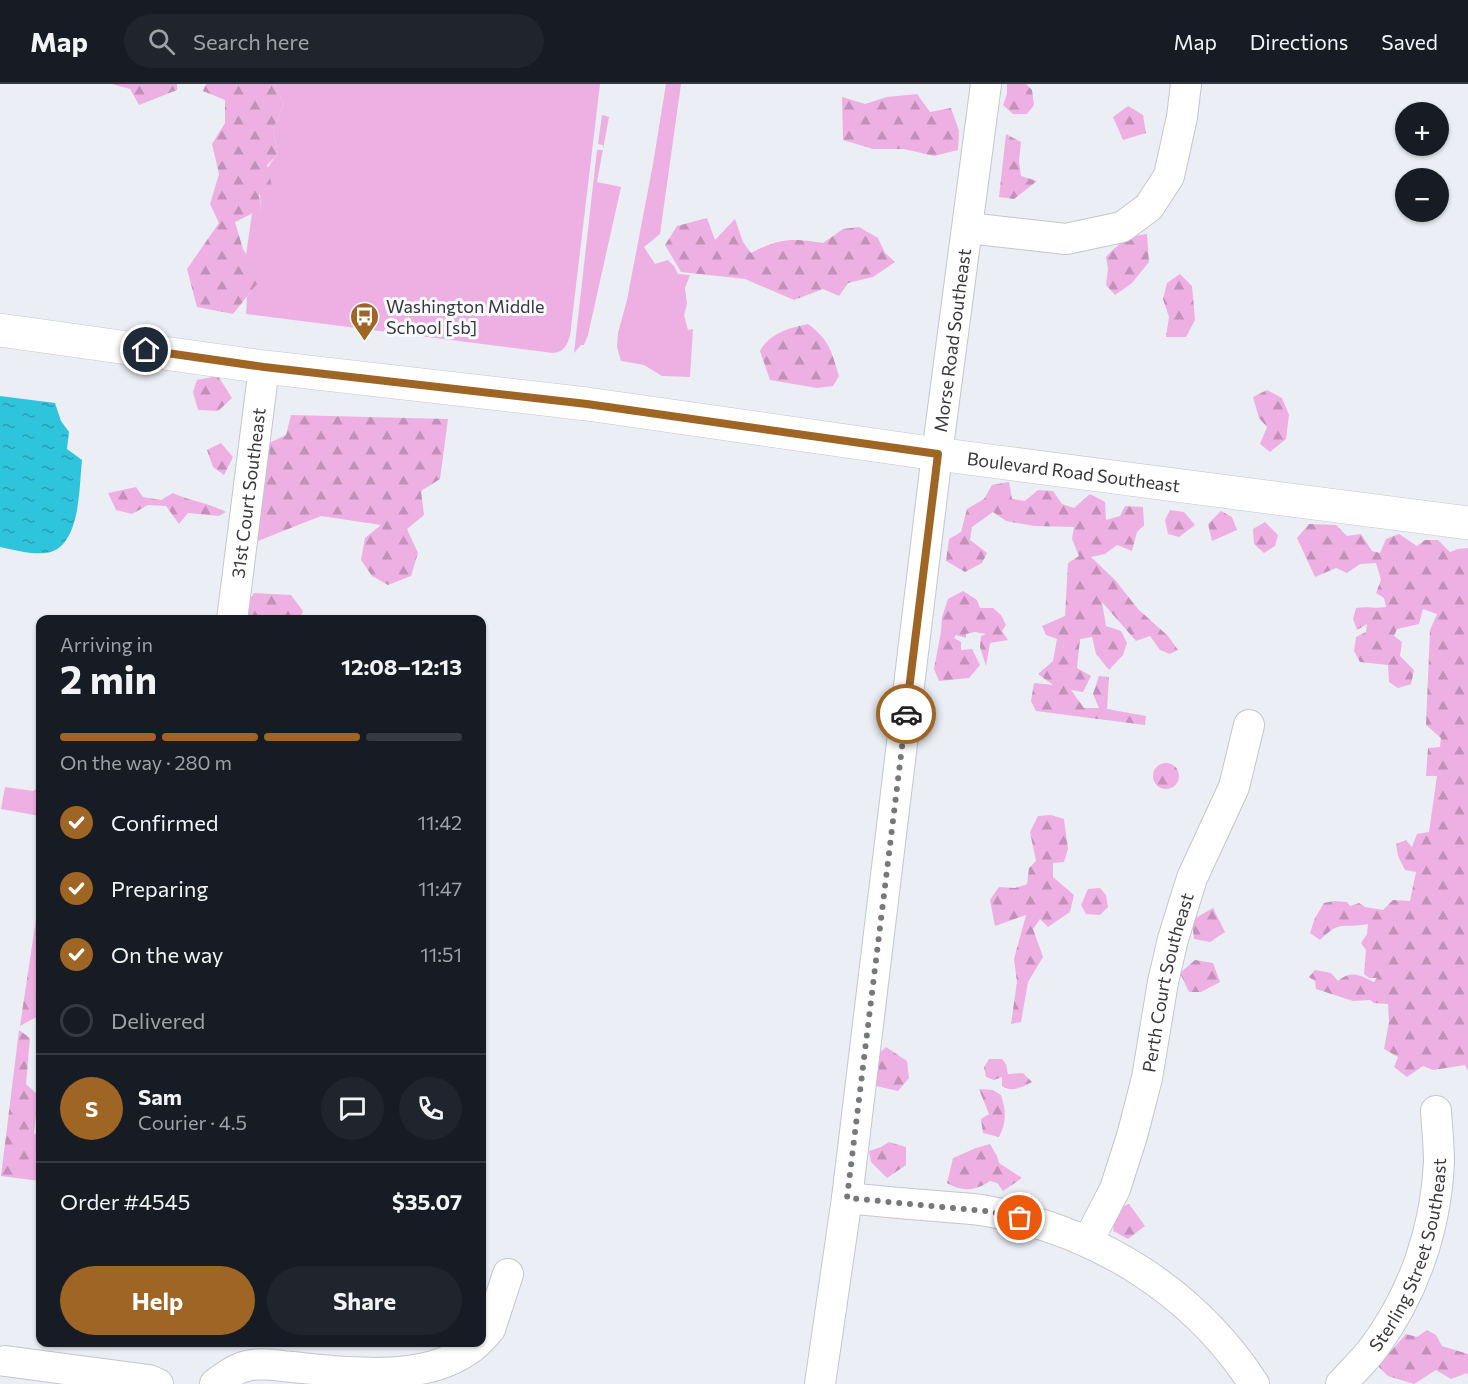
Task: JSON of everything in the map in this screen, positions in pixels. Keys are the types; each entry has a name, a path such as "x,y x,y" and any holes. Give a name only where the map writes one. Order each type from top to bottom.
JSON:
{"street":[{"name":"Morse Road Southeast","path":"820,1384 847,1198 938,454 986,84"},
{"path":"968,228 1066,239 1122,227 1149,207 1169,177 1182,117 1186,84"},
{"name":"Boulevard Road Southeast","path":"0,330 264,367 587,404 938,454 1468,523"},
{"name":"31st Court Southeast","path":"233,615 264,367"},
{"name":"Perth Court Southeast","path":"1088,1241 1115,1189 1132,1136 1147,1078 1163,982 1173,939 1192,878 1234,787 1249,724"},
{"name":"Sterling Street Southeast","path":"1341,1384 1374,1347 1391,1322 1421,1259 1435,1201 1439,1161 1436,1111"},
{"path":"847,1198 986,1211 1038,1222 1088,1241 1130,1263 1193,1311 1230,1351 1254,1384"},
{"path":"486,1334 490,1329 508,1274"},
{"path":"215,1384 227,1375 247,1366 267,1365 407,1376 439,1370 457,1360 472,1347"},
{"path":"5,1361 149,1380 158,1384"}],"green space":[{"path":"112,84 177,84 177,90 139,105 130,89"},
{"path":"206,84 275,84 284,104 273,129 278,154 267,165 273,191 259,195 261,209 235,222 243,249 261,279 233,314 197,307 187,269 219,223 210,204 219,174 212,144 225,123 225,100 203,91"},
{"path":"275,84 600,84 570,336 564,348 553,353 246,314 247,297 260,279 246,255 252,213 261,209 260,193 263,179 278,154 273,129 284,104"},
{"path":"666,84 681,84 660,234 644,247 655,264 668,260 678,274 690,275 685,288 687,304 684,315 688,330 693,329 690,377 662,376 644,365 621,361 617,347 653,164"},
{"path":"1007,84 1026,84 1032,90 1034,105 1027,114 1013,114 1003,105 1007,94"},
{"path":"917,94 930,112 951,108 959,131 958,150 934,156 904,149 873,149 843,140 842,97 865,104 887,97"},
{"path":"1128,106 1143,115 1146,133 1123,140 1113,117"},
{"path":"602,115 609,117 603,150 603,145 598,144"},
{"path":"1006,134 1021,142 1019,161 1021,176 1037,181 1014,199 999,197"},
{"path":"597,150 603,150 597,182 621,187 588,335 584,345 581,345 574,353"},
{"path":"707,218 715,240 735,219 743,242 751,253 770,244 786,240 823,243 843,229 859,227 878,238 885,253 895,262 873,277 848,283 839,296 823,289 794,300 745,279 681,272 665,245 677,226"},
{"path":"1147,234 1149,262 1132,283 1115,295 1106,285 1108,269 1106,257 1124,241 1134,236"},
{"path":"1180,274 1192,286 1195,320 1186,337 1166,337 1169,317 1163,299 1167,283"},
{"path":"808,324 825,341 831,353 839,376 833,386 817,388 770,380 760,351 764,345 781,332"},
{"path":"218,376 232,398 218,411 198,410 193,392 197,380"},
{"path":"1267,390 1282,398 1289,415 1286,439 1270,452 1260,444 1267,427 1259,418 1253,397"},
{"path":"291,415 448,419 440,479 421,491 424,515 407,529 418,553 411,576 388,585 372,576 361,560 365,538 381,525 321,516 253,543 263,446 286,435"},
{"path":"221,443 233,457 224,475 213,467 207,450"},
{"path":"1009,482 1012,499 1025,501 1038,490 1053,491 1062,504 1074,508 1090,494 1105,502 1106,520 1120,516 1125,506 1143,507 1144,525 1137,532 1132,551 1117,545 1105,554 1091,557 1115,580 1138,609 1168,636 1178,650 1170,654 1160,650 1150,636 1136,641 1102,602 1106,626 1121,631 1127,643 1123,655 1109,670 1096,654 1092,637 1080,639 1077,668 1091,676 1083,692 1071,690 1084,708 1099,708 1093,694 1099,676 1109,677 1107,709 1146,716 1145,725 1036,711 1031,701 1034,683 1053,685 1038,674 1053,661 1057,639 1046,635 1042,626 1065,616 1068,563 1079,556 1072,539 1074,527 1034,526 1006,521 993,512 972,527 970,540 987,553 982,563 965,572 946,561 949,539 961,532 967,509 984,499 992,485"},
{"path":"136,487 143,497 161,500 173,493 226,512 219,516 188,513 179,524 166,506 148,505 132,514 116,510 108,493"},
{"path":"1170,510 1184,512 1195,525 1179,537 1168,534 1165,520"},
{"path":"1221,511 1232,517 1237,530 1212,541 1208,524"},
{"path":"1265,522 1278,535 1275,546 1264,553 1254,544 1253,529"},
{"path":"1309,524 1336,525 1347,536 1361,534 1372,551 1380,553 1386,539 1399,534 1417,546 1425,540 1438,540 1450,552 1468,548 1468,1071 1465,1065 1433,1070 1423,1066 1407,1077 1394,1067 1398,1057 1384,1049 1389,1022 1388,1004 1374,1003 1370,1000 1353,1001 1316,989 1315,981 1309,977 1315,970 1331,973 1338,981 1352,975 1374,982 1377,978 1369,978 1364,974 1366,950 1361,943 1367,934 1368,924 1338,927 1320,940 1310,933 1315,918 1324,903 1347,902 1350,906 1359,903 1365,907 1383,910 1393,900 1410,901 1416,872 1405,870 1398,856 1396,844 1406,840 1412,847 1417,834 1429,832 1437,776 1426,776 1428,748 1440,747 1441,738 1426,725 1430,630 1437,614 1423,609 1419,624 1397,629 1394,636 1402,642 1400,656 1414,670 1411,684 1398,688 1389,682 1388,665 1360,662 1354,651 1356,637 1366,632 1367,624 1357,630 1353,619 1356,608 1386,607 1384,598 1376,593 1381,580 1376,563 1360,564 1347,573 1336,568 1315,577 1297,538"},
{"path":"963,591 977,600 980,608 993,608 1001,615 1006,625 1002,631 1008,640 990,643 986,666 980,647 981,636 986,634 975,632 966,634 966,638 956,635 954,638 961,642 961,650 972,649 980,665 969,678 939,681 934,669 942,617 948,599"},
{"path":"254,593 291,595 303,611 302,615 240,614"},
{"path":"1166,763 1175,767 1179,776 1175,785 1166,789 1157,785 1153,776 1157,767"},
{"path":"5,787 33,791 36,789 36,815 1,809"},
{"path":"1051,815 1064,819 1068,849 1064,862 1053,863 1053,877 1074,895 1070,912 1048,927 1040,919 1033,929 1043,957 1028,982 1021,1022 1011,1024 1017,982 1014,959 1026,915 995,926 990,900 999,887 1015,888 1027,884 1029,868 1036,861 1030,832 1038,816"},
{"path":"1100,888 1106,895 1108,907 1100,915 1086,914 1081,905 1088,889"},
{"path":"1213,908 1225,932 1210,942 1194,939 1192,920"},
{"path":"36,919 36,1017 20,1026"},
{"path":"1195,960 1213,963 1220,982 1201,992 1189,992 1180,973"},
{"path":"19,1030 30,1038 26,1084 36,1093 34,1134 36,1133 36,1180 1,1176"},
{"path":"886,1047 907,1061 909,1078 898,1091 876,1086 874,1058"},
{"path":"989,1059 1002,1059 1006,1064 1008,1074 1023,1073 1032,1082 1017,1089 1002,1086 1002,1077 994,1080 986,1077 984,1067"},
{"path":"979,1089 993,1090 1001,1095 1005,1116 999,1137 983,1133 981,1119 989,1114"},
{"path":"889,1142 906,1147 906,1165 887,1178 871,1162 869,1151"},
{"path":"990,1144 999,1163 1022,1178 1003,1191 997,1183 990,1181 969,1189 958,1188 947,1183 953,1158"},
{"path":"1129,1204 1145,1226 1128,1239 1113,1231 1116,1209"},
{"path":"1427,1330 1436,1335 1442,1346 1468,1354 1468,1377 1467,1373 1451,1379 1436,1370 1414,1384 1388,1376 1378,1366 1406,1334 1417,1337"}],"water":[{"path":"0,396 55,403 61,421 69,432 67,449 82,460 79,498 73,525 61,546 51,552 32,553 0,547"}],"way so far":[{"path":"906,714 847,1198 986,1211 1020,1218"}],"place":[{"name":"Washington Middle School [sb]","path":"365,342"}],"route":[{"path":"146,350 264,367 587,404 938,454 906,714"}]}
